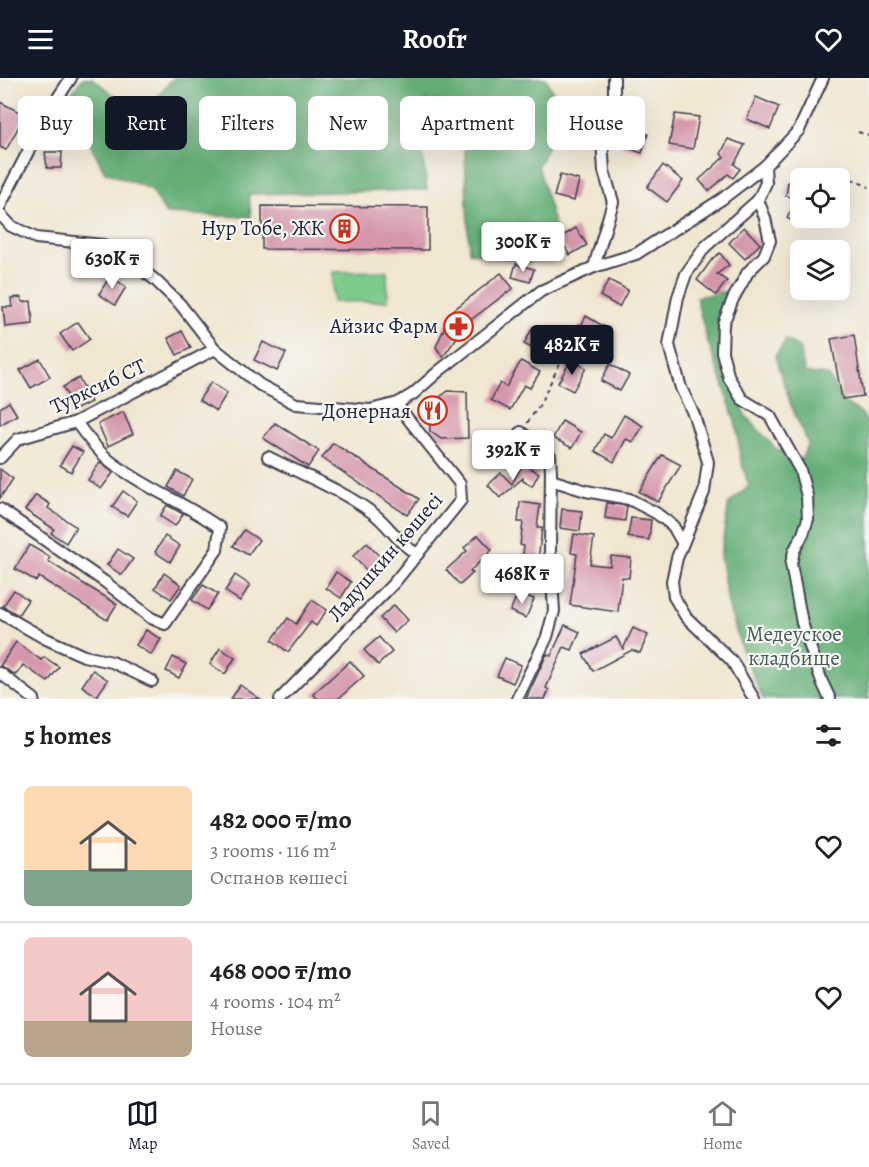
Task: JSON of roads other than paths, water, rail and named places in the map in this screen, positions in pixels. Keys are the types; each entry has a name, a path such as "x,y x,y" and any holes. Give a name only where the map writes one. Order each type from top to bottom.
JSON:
{"street":[{"path":"0,206 49,111 71,78"},
{"path":"594,267 613,202 604,171 602,140 614,95 614,78"},
{"path":"0,214 11,226 36,238 104,245 129,260 154,279 180,304 215,350 260,385 296,404 370,410 398,403 413,394 541,291 594,267 636,254 722,199 765,166 799,130 823,78"},
{"path":"754,699 732,662 686,617 674,597 672,581 682,542 704,492 708,462 694,415 681,388 669,345 683,282 705,247 758,200 766,183 765,166"},
{"path":"758,200 770,241 764,256 748,272 733,299 723,324 722,352 729,378 742,399 770,416 800,470 807,496 808,519 791,564 802,623 830,699"},
{"name":"Турксиб СТ","path":"0,458 18,439 76,423 215,350"},
{"name":"Ладушкин көшесі","path":"280,699 394,583 461,500 460,484 401,410 398,403"},
{"path":"0,509 105,582 151,618 165,624 217,549 220,528 198,512 109,460 76,423"},
{"path":"517,699 547,637 554,611 550,550 550,456 521,432"},
{"path":"268,457 374,514 401,543 418,554"},
{"path":"551,480 586,491 629,499 656,513 673,526 682,542"},
{"path":"0,613 44,638 84,656 112,662 152,681"},
{"path":"0,673 34,699"}],"place":[{"name":"Нур Тобе, ЖК","path":"345,228"},
{"name":"Айзис Фарм","path":"459,326"},
{"name":"Донерная","path":"432,411"}],"park label":[{"name":"Медеуское кладбище","path":"794,646"}]}
